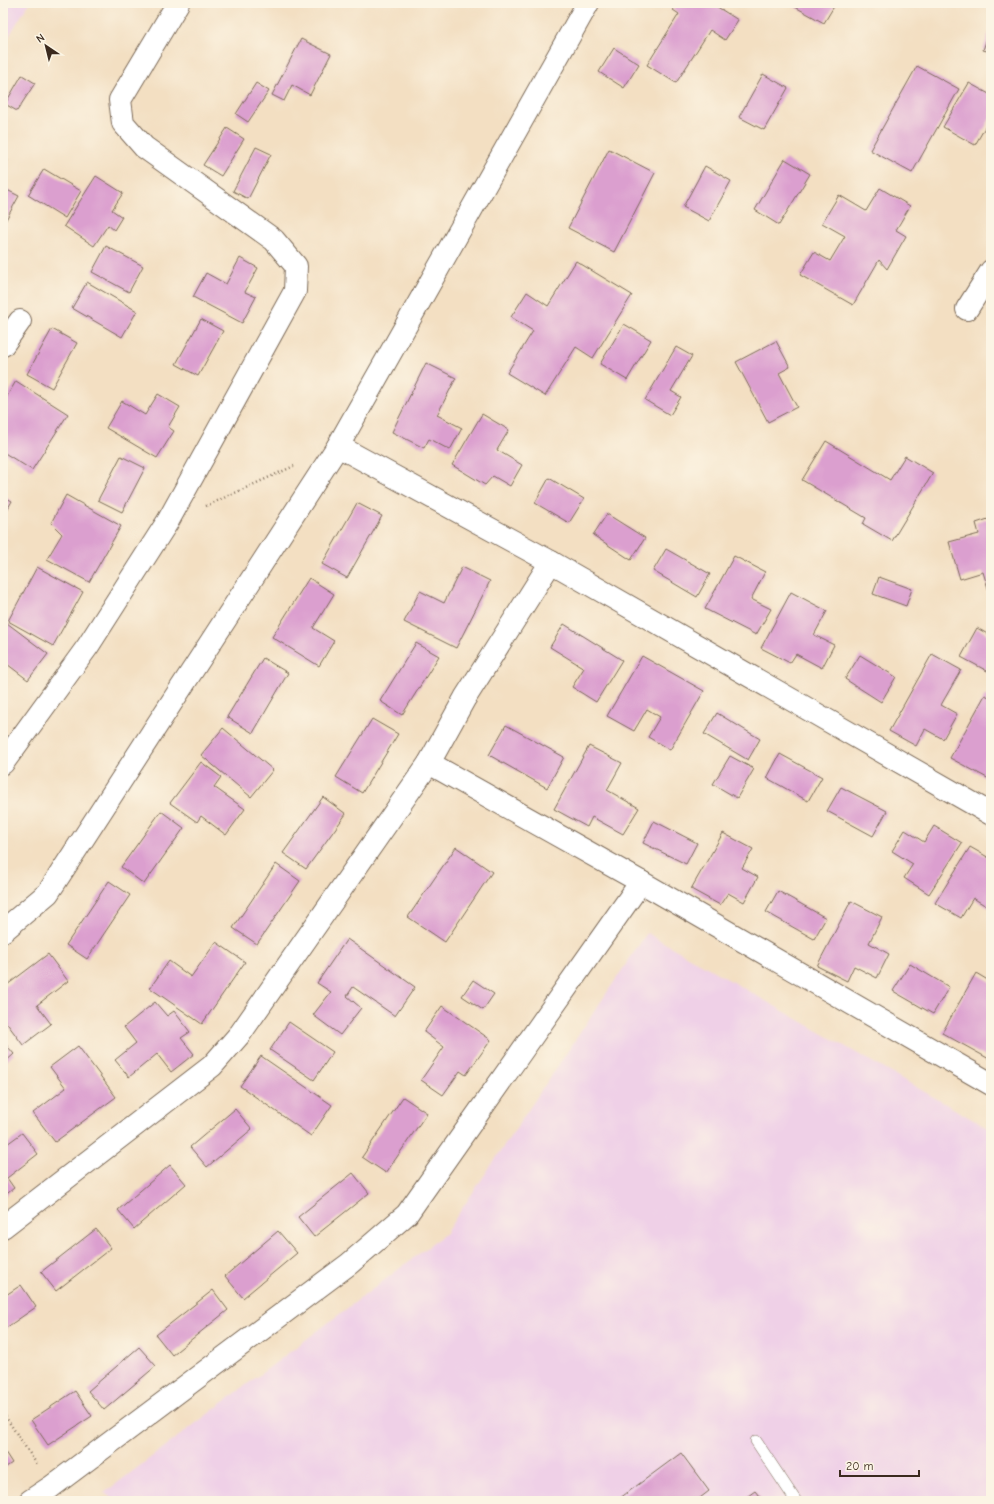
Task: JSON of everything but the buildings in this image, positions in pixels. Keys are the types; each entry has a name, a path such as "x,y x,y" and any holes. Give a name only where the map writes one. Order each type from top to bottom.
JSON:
{"street":[{"path":"3,763 88,646 168,521 295,291 296,266 274,240 144,148 123,122 120,100 178,3"},
{"path":"3,931 48,893 338,446 588,3"},
{"path":"967,309 991,271"},
{"path":"3,345 20,321"},
{"path":"338,446 551,562 991,814"},
{"path":"3,1227 212,1066 240,1034 429,763 465,698 551,562"},
{"path":"429,763 641,882 991,1084"},
{"path":"30,1501 51,1487 349,1264 407,1214 641,882"}],"lane":[{"path":"756,1441 796,1501"}],"path":[{"path":"203,507 295,466"},
{"path":"3,1413 51,1487"}],"shaded area":[{"path":"3,3 29,3 3,46"},
{"path":"647,933 991,1130 991,1501 117,1501 104,1493 445,1234"}]}
